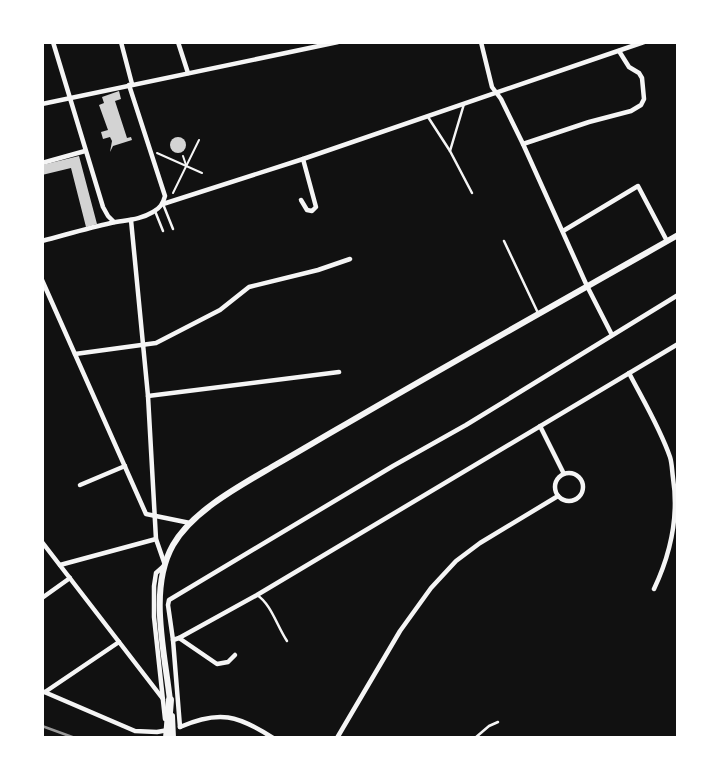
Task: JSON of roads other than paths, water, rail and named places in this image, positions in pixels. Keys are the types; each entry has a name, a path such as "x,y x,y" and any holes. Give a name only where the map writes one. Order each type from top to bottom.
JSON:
{"highway":[{"path":"167,700 167,734"}],"main road":[{"path":"173,738 167,700 160,599 165,565 174,544 190,523 236,488 678,234"}],"street":[{"path":"53,42 103,206 114,222"},
{"path":"121,42 131,85 165,196 163,204"},
{"path":"178,42 188,73"},
{"path":"42,104 316,44 338,42"},
{"path":"481,42 492,87 523,144 612,335"},
{"path":"42,241 131,220 155,211 163,204 644,42"},
{"path":"523,144 631,111 641,105 644,99 642,78 629,67 619,51"},
{"path":"42,163 85,151"},
{"path":"301,200 307,210 312,211 316,207 303,159"},
{"path":"562,231 638,186 667,241"},
{"path":"131,220 148,396 156,539 165,565 156,573 153,603 167,700"},
{"path":"75,354 156,343 220,310 249,287 350,259"},
{"path":"42,280 146,514 190,523"},
{"path":"180,727 169,600 466,425 678,295"},
{"path":"173,640 257,595 678,344"},
{"path":"148,396 339,372"},
{"path":"629,373 656,424 670,459 676,494 674,531 664,568 654,589"},
{"path":"540,426 564,474"},
{"path":"80,485 125,466"},
{"path":"570,473 581,479 583,491 575,501 568,502 558,496 555,483 564,474 570,473"},
{"path":"337,738 414,610 431,588 456,561 507,526 558,496"},
{"path":"60,565 156,539"},
{"path":"42,542 167,700"},
{"path":"42,598 70,578"},
{"path":"179,638 217,664 228,662 235,655"},
{"path":"43,691 119,642"},
{"path":"43,691 135,731 167,734 204,718 225,717 252,724 273,738"}],"lane":[{"path":"450,151 464,104"},
{"path":"428,116 472,193"},
{"path":"163,204 173,229"},
{"path":"155,211 163,231"},
{"path":"504,241 538,313"},
{"path":"257,595 264,600 287,640"},
{"path":"475,738 498,722"}],"railway":[{"path":"42,726 75,738"}]}
